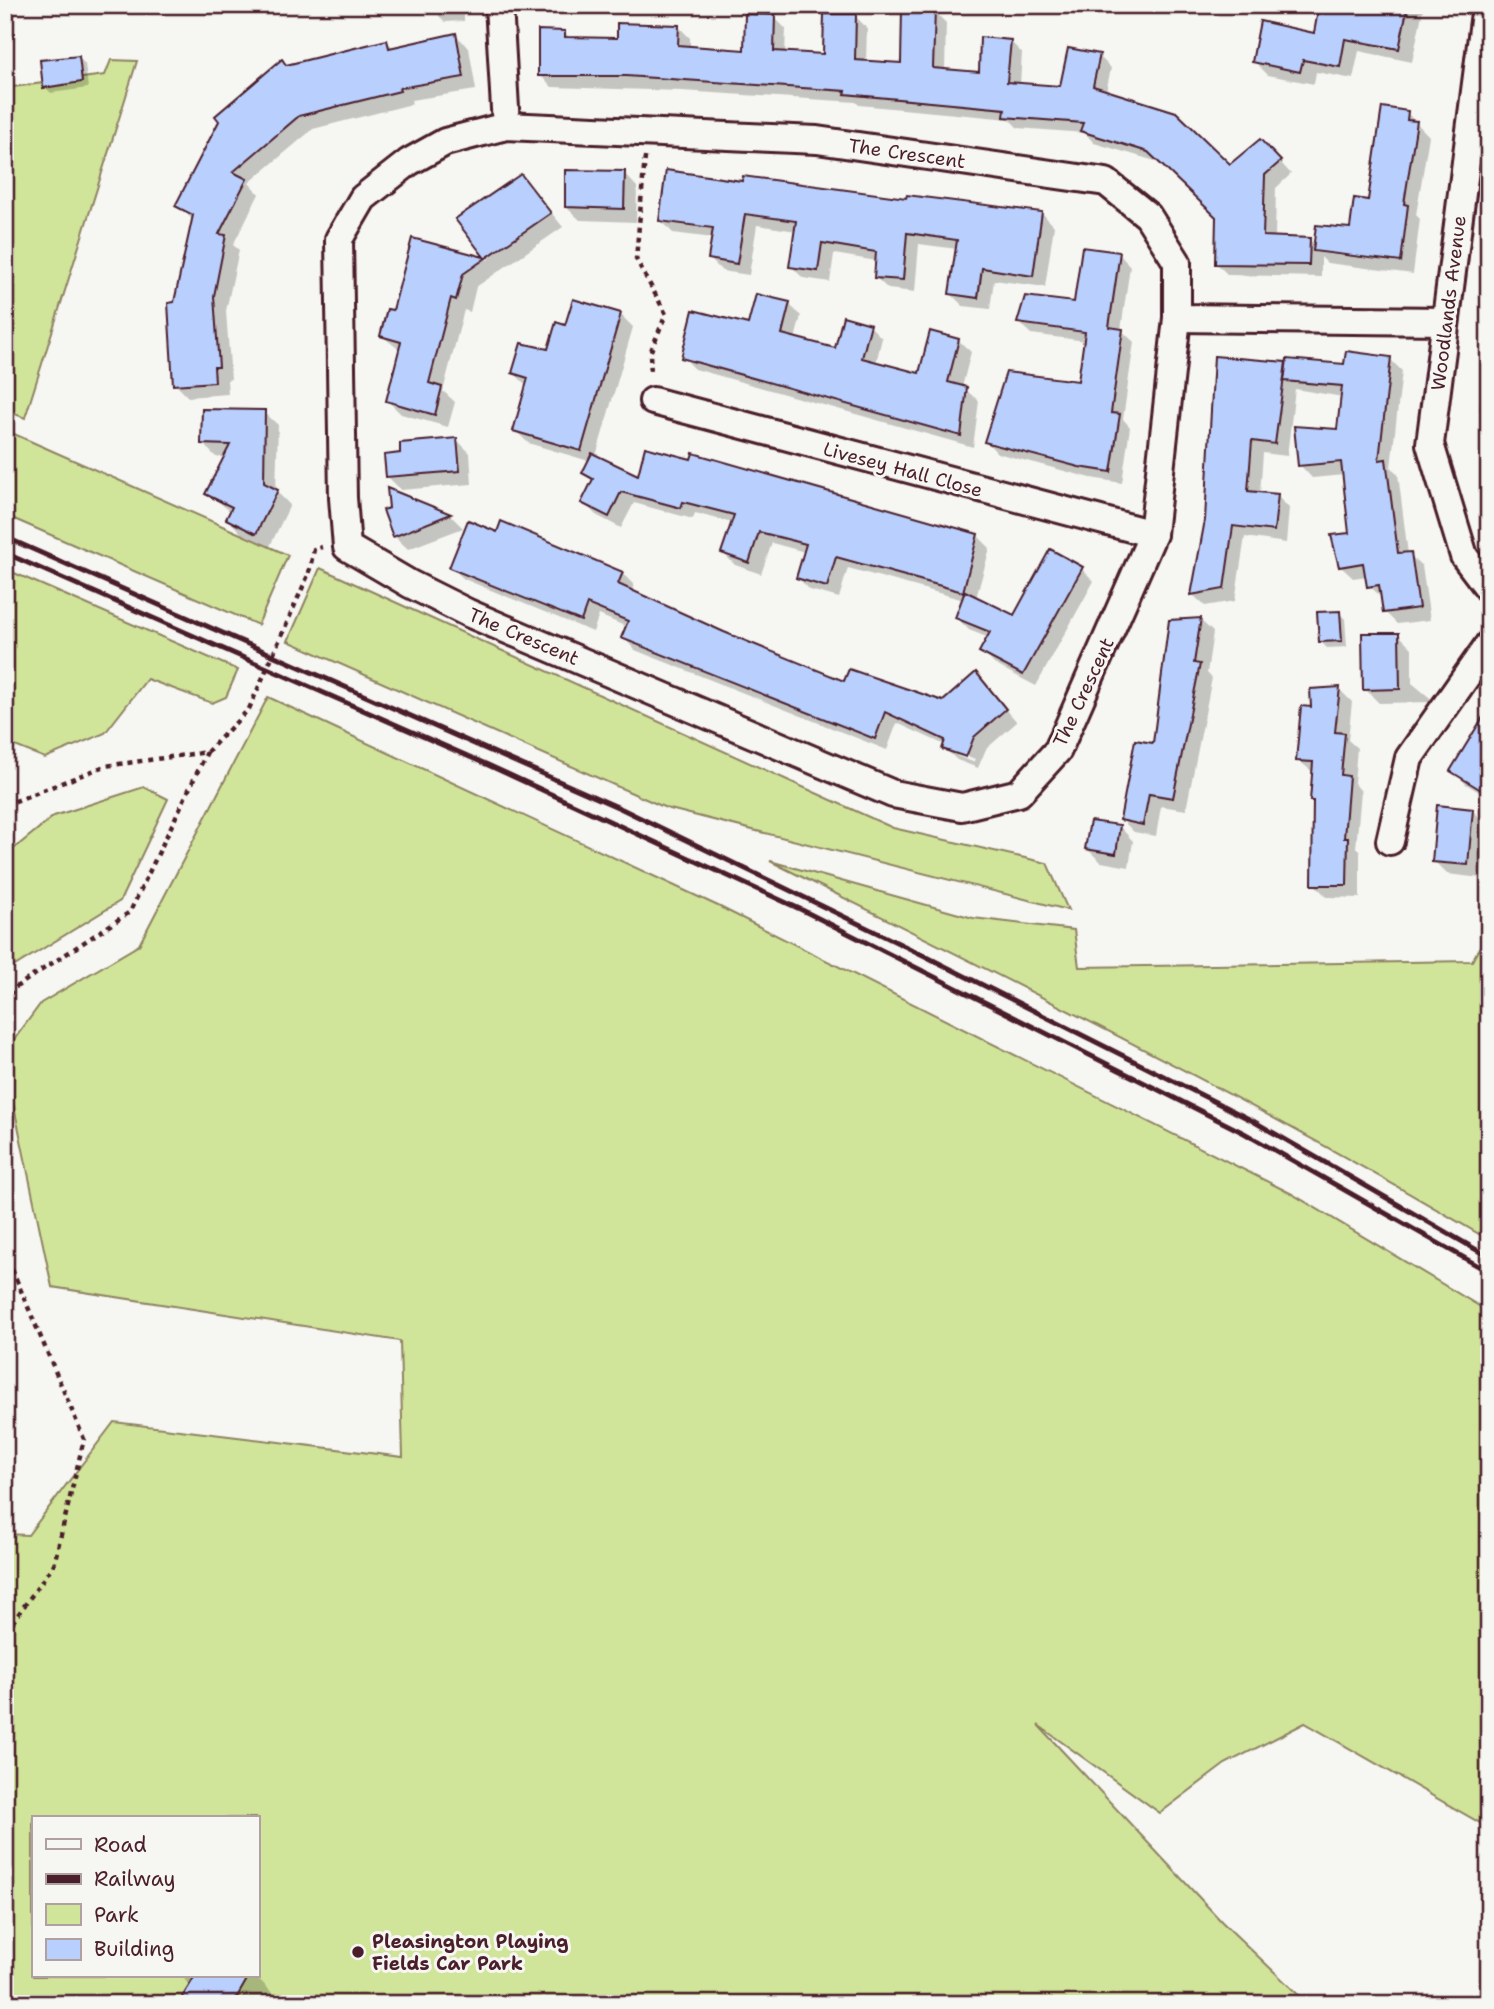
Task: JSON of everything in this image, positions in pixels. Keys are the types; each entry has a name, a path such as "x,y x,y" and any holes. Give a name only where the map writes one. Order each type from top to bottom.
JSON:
{"street":[{"path":"499,5 506,126"},
{"name":"Woodlands Avenue","path":"1486,5 1430,444 1464,556 1489,589"},
{"name":"The Crescent","path":"506,126 817,141 1105,182 1148,216 1177,262 1177,318 1153,534 1058,750 1019,793 961,807 893,794 467,613 347,547 343,498 339,239 363,198 409,162 445,142 506,126"},
{"path":"1177,318 1445,321"},
{"name":"Livesey Hall Close","path":"653,401 1153,534"},
{"path":"1390,841 1409,758 1489,643"}],"path":[{"path":"647,133 636,259 666,314 650,353 653,401"},
{"path":"5,1004 13,989 130,912 207,751 248,709 309,573"},
{"path":"5,805 105,766 207,751"},
{"path":"5,1200 10,1267 84,1439 54,1564 5,1633"}],"green space":[{"path":"111,60 137,61 25,418 5,410 5,88 105,75"},
{"path":"5,430 288,555 258,625 5,515"},
{"path":"320,568 893,828 1047,863 1068,910 666,808 288,641"},
{"path":"5,569 238,670 226,697 212,703 147,679 105,733 45,758 5,742"},
{"path":"268,697 718,906 1292,1194 1489,1312 1489,1828 1305,1723 1225,1764 1160,1813 1038,1725 1222,1922 1308,2004 5,2004 5,1534 28,1535 114,1422 403,1457 400,1341 52,1287 5,1064 5,1052 41,1003 139,945"},
{"path":"144,787 168,799 120,901 5,972 5,856 54,816"},
{"path":"770,861 973,918 1074,930 1079,967 1472,961 1489,930 1489,1240 1223,1091"}],"building":[{"path":"1319,5 1408,5 1399,49 1345,39 1340,67 1303,60 1300,72 1252,62 1260,21 1314,33"},
{"path":"902,9 935,10 933,68 979,72 980,37 1011,40 1007,82 1060,86 1068,48 1100,54 1093,86 1176,112 1230,164 1260,139 1281,161 1265,175 1263,236 1310,238 1309,265 1215,264 1216,217 1148,152 1080,131 1083,123 1004,117 1005,109 845,94 846,91 626,76 538,76 538,30 565,31 565,37 617,38 617,23 679,25 678,45 744,50 745,14 775,15 774,51 823,54 824,14 856,14 855,60 901,63"},
{"path":"456,33 464,77 399,88 400,91 299,116 233,172 247,179 219,234 226,235 214,296 219,367 214,367 215,382 173,385 168,303 174,302 193,215 175,206 219,121 215,116 282,59 286,65 387,40 389,48"},
{"path":"79,56 82,82 43,88 40,60"},
{"path":"1382,107 1408,111 1407,120 1417,121 1404,204 1408,205 1401,262 1313,251 1316,225 1350,228 1354,198 1368,200"},
{"path":"565,170 625,171 624,209 565,207"},
{"path":"666,170 742,181 743,176 906,198 907,195 1042,212 1033,276 982,268 978,298 949,294 957,240 907,233 903,280 874,278 876,252 822,243 818,271 789,267 796,221 745,214 737,264 708,259 713,228 659,221"},
{"path":"521,174 551,213 463,274 456,300 451,298 429,383 442,387 435,415 386,401 401,342 380,336 387,309 393,310 412,238 484,257 455,219"},
{"path":"1082,247 1120,252 1109,327 1123,329 1111,413 1120,414 1111,472 1079,467 984,442 1006,372 1078,381 1085,332 1017,323 1025,296 1074,302"},
{"path":"756,294 790,302 782,334 835,348 843,316 871,324 862,358 919,373 930,331 959,339 948,382 967,387 961,436 681,358 693,310 748,324"},
{"path":"573,299 621,313 581,451 513,431 528,378 512,373 521,343 548,349 556,322 565,325"},
{"path":"1346,351 1391,357 1379,460 1386,459 1398,553 1411,552 1419,608 1383,613 1379,585 1367,587 1363,563 1339,567 1331,535 1349,533 1341,462 1298,466 1294,426 1337,429 1342,386 1284,381 1287,359 1344,364"},
{"path":"1214,356 1286,362 1275,444 1252,441 1248,491 1278,494 1274,531 1233,526 1224,589 1191,595 1205,520"},
{"path":"202,409 265,410 264,483 278,490 256,534 226,519 232,507 205,494 230,445 201,444"},
{"path":"457,438 460,471 386,477 384,455 400,453 400,443"},
{"path":"645,447 691,459 693,453 978,534 963,592 836,557 827,587 796,578 806,544 759,532 749,563 721,553 734,515 683,502 681,508 621,492 609,517 581,503 593,479 582,473 592,453 638,475"},
{"path":"387,488 451,514 393,537 383,510 389,508"},
{"path":"468,520 497,532 501,521 623,572 618,584 724,632 844,681 849,669 943,701 976,672 1006,709 974,737 966,757 942,749 945,740 885,712 875,739 621,638 628,621 587,604 581,621 449,568"},
{"path":"1050,549 1083,567 1023,675 979,652 990,632 955,618 965,591 1014,615"},
{"path":"1340,611 1342,641 1319,642 1317,612"},
{"path":"1201,618 1194,663 1200,664 1173,798 1149,794 1143,825 1120,820 1135,740 1153,743 1169,620"},
{"path":"1362,633 1399,633 1400,689 1363,690"},
{"path":"1340,687 1335,732 1345,733 1341,775 1349,776 1344,838 1348,838 1347,885 1312,885 1313,801 1310,801 1313,762 1296,761 1301,706 1311,707 1310,689"},
{"path":"1489,707 1489,777 1481,790 1450,771"},
{"path":"1437,805 1473,809 1468,865 1432,862"},
{"path":"1090,821 1120,825 1116,854 1085,849"},
{"path":"194,1978 248,1978 233,2004 178,2004"}],"railway":[{"path":"5,537 622,809 925,956 1253,1121 1489,1257"},
{"path":"5,553 488,765 802,910 1244,1133 1489,1272"}],"place":[{"name":"Pleasington Playing Fields Car Park","path":"358,1952"}]}
